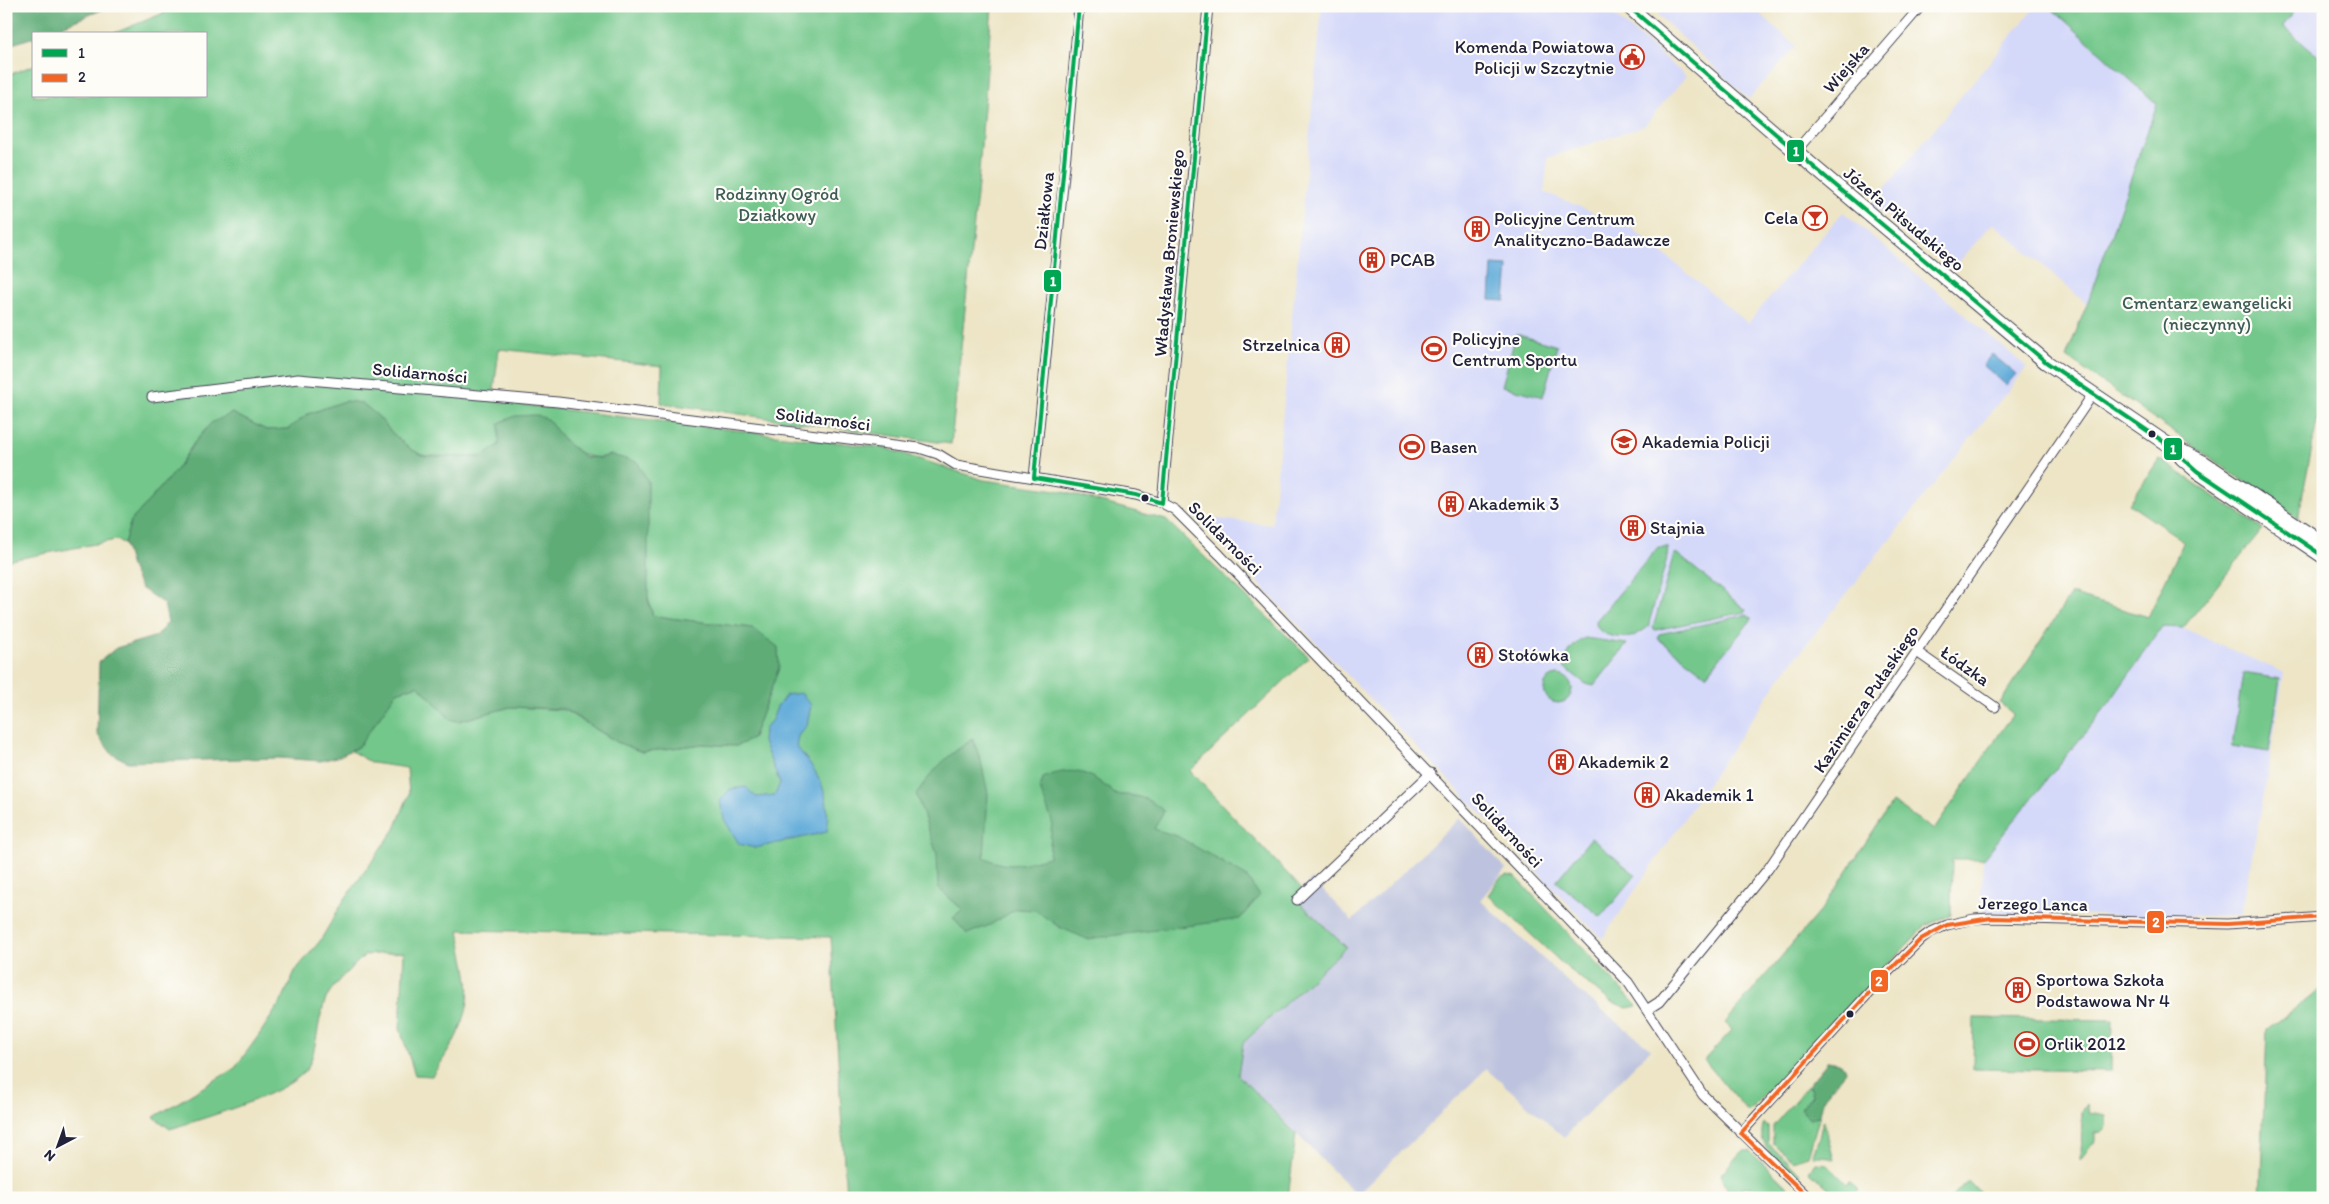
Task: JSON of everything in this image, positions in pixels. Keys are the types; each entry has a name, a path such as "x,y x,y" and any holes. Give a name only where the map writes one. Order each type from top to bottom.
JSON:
{"main road":[{"name":"Józefa Piłsudskiego","path":"1628,6 1795,152 2046,362 2167,444 2204,463 2323,543"},
{"name":"Józefa Piłsudskiego","path":"2167,444 2197,471 2323,556"}],"street":[{"name":"Działkowa","path":"1034,478 1079,6"},
{"name":"Władysława Broniewskiego","path":"1162,502 1208,6"},
{"name":"Wiejska","path":"1795,152 1921,6"},
{"name":"Solidarności","path":"152,397 298,379 500,396 918,448 938,454 956,465 1136,495 1162,502 1175,510 1220,555 1431,773 1628,982 1703,1094 1810,1198"},
{"name":"Kazimierza Pułaskiego","path":"1648,1010 1659,1002 1768,869 2093,394"},
{"name":"Łódzka","path":"1917,652 1995,707"},
{"path":"1297,900 1431,773"},
{"name":"Jerzego Lanca","path":"1741,1133 1898,960 1937,928 1966,920 1996,918 2228,924 2323,917"}],"shaded area":[{"name":"Akademia Policji","path":"1322,6 1603,6 1686,76 1644,126 1548,158 1544,192 1632,228 1748,323 1843,212 2027,367 1782,675 1602,939 1194,516 1272,525"},
{"path":"1664,6 1752,6 1796,46 1749,99 1658,15"},
{"path":"2036,6 2049,6 2157,104 2087,304 1993,223 1958,263 1871,205"},
{"path":"2298,6 2323,6 2323,61 2283,26"},
{"path":"2162,627 2183,628 2284,673 2263,801 2240,915 2136,916 1980,912 1983,859 2109,703"},
{"path":"1460,818 1506,869 1480,900 1571,985 1651,1049 1564,1137 1486,1069 1357,1195 1238,1075 1243,1043 1346,947 1294,897 1312,879 1352,921"}],"green space":[{"path":"6,6 111,6 47,32 32,32 32,38 6,46"},
{"name":"Rodzinny Ogród Działkowy","path":"181,6 992,6 978,184 951,444 661,403 662,366 499,349 494,390 499,402 885,448 984,480 1057,490 1166,520 1309,657 1190,771 1302,889 1294,897 1346,947 1243,1043 1238,1075 1296,1134 1288,1198 846,1198 831,937 459,930 468,980 467,1006 464,1019 453,1043 432,1076 415,1075 400,1029 404,952 365,955 331,990 327,997 311,1060 308,1067 299,1076 285,1086 245,1104 170,1129 154,1117 235,1068 282,1000 295,971 320,941 344,900 395,829 409,794 407,768 372,763 351,751 359,746 397,692 418,685 451,720 459,721 510,707 564,710 617,742 642,752 703,744 736,746 752,739 779,668 752,628 653,616 611,455 590,457 582,454 567,443 547,419 481,457 425,456 412,450 392,433 378,416 345,401 308,414 289,429 266,430 232,413 194,443 176,470 131,521 124,543 116,540 6,561 6,76 32,66 32,98 208,98 208,32 117,32"},
{"name":"Cmentarz ewangelicki (nieczynny)","path":"2049,6 2298,6 2283,26 2323,61 2323,390 2298,519 2066,357 2087,304 2157,104"},
{"path":"1516,334 1557,346 1543,397 1502,386"},
{"path":"345,401 362,403 412,450 425,456 481,457 499,445 499,423 515,416 536,415 547,419 566,442 585,457 601,458 611,455 637,462 648,481 648,600 653,616 752,628 778,647 779,668 752,739 736,746 703,744 642,752 617,742 564,709 510,707 459,721 451,720 418,685 397,692 359,746 340,756 321,761 279,758 128,762 112,754 97,734 99,662 116,648 157,636 168,622 164,604 141,588 132,570 124,543 131,521 176,470 194,443 211,423 232,413 266,430 288,429 308,414"},
{"path":"2159,459 2263,529 2183,628 2162,627 2109,703 1983,859 1952,859 1951,915 1925,926 1748,1112 1704,1060 1732,1030 1725,1023 1825,905 1892,802 1934,830 2013,714 2000,703 2071,594 2148,617 2184,541 2129,504"},
{"path":"1658,547 1668,547 1667,558 1648,627 1631,637 1615,637 1604,633 1597,626 1596,621"},
{"path":"1676,553 1746,610 1745,612 1655,630 1653,628 1673,557"},
{"path":"1746,615 1752,619 1706,675 1657,638 1659,634"},
{"path":"1585,638 1627,644 1594,686 1586,684 1565,668 1565,659 1570,650"},
{"path":"2243,673 2280,679 2269,752 2232,746"},
{"path":"1558,675 1568,679 1572,689 1568,699 1558,703 1548,699 1544,689 1548,679"},
{"path":"973,739 981,761 988,794 984,857 1009,865 1049,857 1052,821 1040,789 1043,778 1074,771 1099,781 1116,795 1129,795 1153,803 1164,811 1154,829 1177,836 1246,876 1259,896 1240,919 1087,939 1059,927 1035,910 1016,909 990,925 967,934 953,918 963,910 938,888 937,854 916,794 941,764"},
{"path":"1591,838 1636,875 1601,917 1556,881"},
{"path":"1507,875 1516,877 1637,1006 1627,1008 1610,1001 1565,966 1488,895 1500,878"},
{"path":"2323,987 2323,1198 2260,1198 2267,1030"},
{"name":"Orlik 2012","path":"1974,1018 2112,1020 2111,1071 1973,1069"},
{"path":"1828,1061 1839,1063 1845,1067 1846,1071 1824,1097 1820,1115 1809,1119 1801,1108 1812,1096 1809,1084"},
{"path":"1809,1084 1812,1096 1809,1119 1820,1115 1808,1156 1792,1161 1773,1143 1773,1126"},
{"path":"2087,1104 2089,1112 2106,1115 2106,1127 2101,1132 2095,1133 2095,1141 2081,1160 2082,1112"},
{"path":"1823,1120 1834,1160 1824,1156 1812,1156"},
{"path":"1764,1123 1768,1127 1768,1143 1800,1174 1797,1178 1766,1147 1762,1132"},
{"path":"1742,1151 1750,1151 1788,1188 1779,1198 1759,1198 1759,1190 1752,1187 1742,1187 1740,1198 1734,1198 1720,1175"},
{"path":"1815,1163 1827,1164 1847,1184 1850,1181 1859,1190 1851,1198 1840,1198 1809,1171"},
{"path":"1968,1180 1985,1198 1951,1198"}],"water":[{"path":"1492,265 1508,266 1505,301 1490,300"},
{"path":"1992,354 2016,374 2006,385 1983,365"},
{"path":"801,693 811,705 807,725 798,736 796,746 812,766 822,785 827,806 827,832 755,848 739,844 724,819 720,801 730,789 746,787 756,797 775,795 780,783 763,742 764,729 772,720 777,707 786,695"}],"transit line":[{"name":"1","path":"1079,6 1034,478 1136,495 1162,503 1208,6"},
{"name":"1","path":"1628,6 1815,168 2046,362 2167,444 2197,471 2323,556"},
{"name":"2","path":"1741,1133 1888,972 1921,939 1947,925 1991,918 2228,924 2323,917"},
{"name":"2","path":"1741,1133 1809,1198"}],"place":[{"name":"Komenda Powiatowa Policji w Szczytnie","path":"1632,57"},
{"name":"Cela","path":"1815,218"},
{"name":"Policyjne Centrum Analityczno-Badawcze","path":"1477,229"},
{"name":"PCAB","path":"1372,260"},
{"name":"Strzelnica","path":"1337,345"},
{"name":"Policyjne Centrum Sportu","path":"1434,349"},
{"name":"Akademia Policji","path":"1624,442"},
{"name":"Basen","path":"1412,447"},
{"name":"Akademik 3","path":"1451,504"},
{"name":"Stajnia","path":"1633,528"},
{"name":"Stołówka","path":"1480,655"},
{"name":"Akademik 2","path":"1561,762"},
{"name":"Akademik 1","path":"1647,795"},
{"name":"Sportowa Szkoła Podstawowa Nr 4","path":"2018,990"},
{"name":"Orlik 2012","path":"2027,1044"}]}
